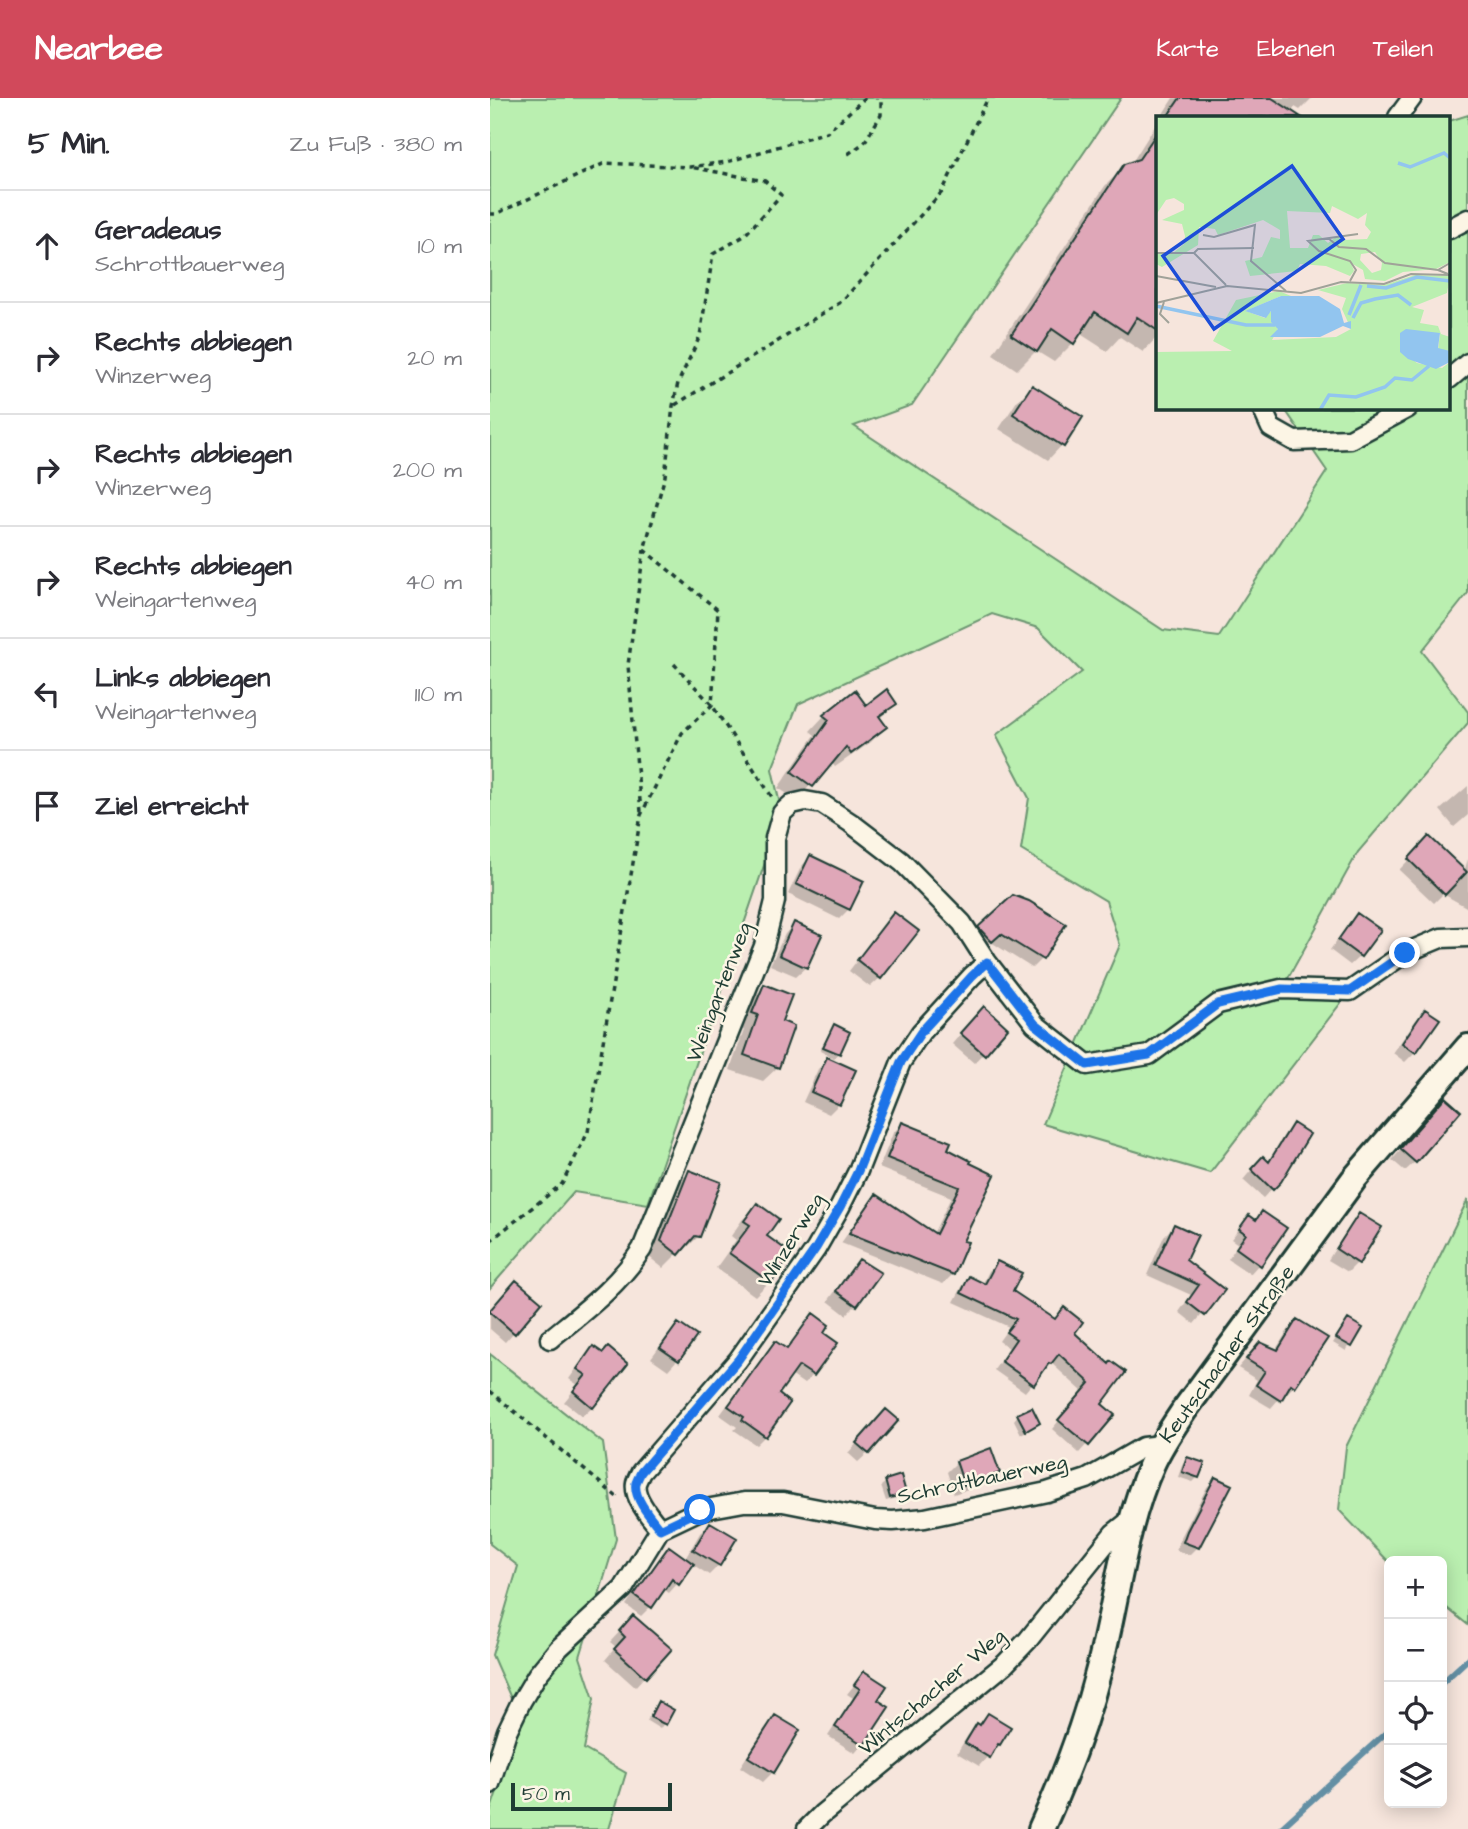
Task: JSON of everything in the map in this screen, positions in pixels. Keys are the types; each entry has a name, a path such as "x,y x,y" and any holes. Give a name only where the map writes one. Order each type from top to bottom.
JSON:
{"main road":[{"name":"Keutschacher Straße","path":"1041,1829 1075,1749 1089,1707 1133,1518 1143,1486 1161,1445 1354,1179 1468,1047"}],"street":[{"path":"1399,116 1412,98"},
{"path":"1450,228 1468,219"},
{"path":"1450,378 1468,363"},
{"path":"1263,410 1271,428 1294,441 1350,439 1405,410"},
{"path":"782,813 792,804 805,801 822,804 902,862 962,923 987,962 1035,1024 1087,1065 1149,1055 1218,1004 1282,989 1350,991 1405,953 1441,938 1468,937"},
{"name":"Weingartenweg","path":"550,1339 611,1288 630,1268 642,1249 764,946 775,901 775,838 782,813"},
{"name":"Winzerweg","path":"660,1529 647,1513 636,1490 636,1482 641,1472 738,1360 816,1248 858,1171 901,1062 921,1032 987,962"},
{"name":"Schrottbauerweg","path":"660,1529 700,1510 744,1502 783,1502 875,1520 925,1518 1047,1492 1087,1479 1143,1447 1161,1445"},
{"name":"Wintschacher Weg","path":"807,1829 1004,1664 1028,1640 1114,1533 1133,1518"},
{"path":"490,1784 507,1731 537,1675 559,1648 623,1589 660,1529"}],"path":[{"path":"690,167 727,162 827,132 865,98"},
{"path":"848,154 864,143 881,116 881,98"},
{"path":"673,406 841,302 942,192 988,98"},
{"path":"490,214 496,214 605,163 690,167 765,181 781,195 744,236 713,254 700,336 678,383 673,406 665,476 644,550 628,665 641,815 588,1132 562,1184 490,1241"},
{"path":"641,815 682,733 712,705 718,610 644,550"},
{"path":"674,664 712,705 782,813"},
{"path":"490,1391 621,1500 647,1513"}],"green space":[{"path":"490,98 1121,98 912,405 854,426 1163,630 1219,637 1327,471 1285,410 1450,410 1450,121 1468,115 1468,593 1422,651 1468,712 1468,723 1358,852 1282,989 1350,991 1210,1173 1043,1124 1120,945 1106,901 1021,850 1029,798 996,735 1082,672 1038,628 992,614 798,704 772,769 782,813 648,1204 574,1192 490,1288"},
{"path":"1468,1199 1468,1625 1447,1608 1447,1556 1384,1557 1339,1510 1346,1447"},
{"path":"490,1354 603,1443 616,1539 580,1657 594,1699 584,1749 626,1773 609,1829 490,1829 490,1812 521,1721 492,1655 518,1566 490,1544"}],"building":[{"path":"1180,98 1272,98 1299,116 1168,116"},
{"path":"1156,134 1156,330 1137,317 1127,333 1095,312 1074,344 1052,329 1037,352 1011,335 1124,164 1139,159"},
{"path":"1032,385 1083,417 1064,447 1013,414"},
{"path":"887,689 897,704 879,716 887,727 851,754 846,747 813,787 792,772 829,720 823,715 855,690 866,705"},
{"path":"1429,836 1467,872 1445,895 1408,859"},
{"path":"810,855 864,881 850,910 796,884"},
{"path":"1013,895 1029,901 1066,924 1043,960 1001,934 992,942 978,927"},
{"path":"894,912 919,931 881,979 857,960"},
{"path":"1357,913 1381,930 1361,957 1338,940"},
{"path":"794,922 822,935 807,968 779,955"},
{"path":"764,984 792,995 782,1021 794,1026 779,1068 744,1055 758,1015 752,1013"},
{"path":"984,1006 1008,1028 985,1055 960,1033"},
{"path":"1425,1009 1440,1019 1416,1053 1402,1043"},
{"path":"834,1024 850,1032 840,1054 823,1047"},
{"path":"827,1057 856,1070 840,1105 811,1092"},
{"path":"1445,1097 1461,1111 1416,1163 1400,1149"},
{"path":"902,1122 951,1142 948,1149 995,1175 963,1241 968,1242 954,1275 849,1233 876,1194 936,1234 959,1187 887,1158"},
{"path":"1293,1123 1310,1134 1281,1182 1273,1190 1251,1169 1263,1156 1269,1162"},
{"path":"689,1170 721,1182 700,1237 695,1236 679,1255 661,1241"},
{"path":"757,1203 779,1219 767,1236 792,1254 771,1283 729,1253 750,1225 744,1221"},
{"path":"1262,1211 1287,1228 1261,1266 1236,1248 1246,1234 1239,1229 1249,1215 1256,1220"},
{"path":"1359,1213 1382,1227 1359,1264 1336,1249"},
{"path":"1174,1224 1198,1235 1186,1260 1225,1290 1205,1316 1187,1302 1199,1285 1155,1265"},
{"path":"859,1259 881,1273 857,1306 836,1291"},
{"path":"997,1261 1022,1273 1013,1291 1055,1319 1064,1307 1083,1322 1075,1333 1109,1364 1111,1361 1126,1372 1102,1404 1115,1415 1089,1446 1058,1420 1090,1383 1059,1354 1049,1363 1034,1385 1001,1361 1016,1339 1006,1332 1016,1319 961,1293 969,1276 985,1284"},
{"path":"516,1280 542,1302 515,1334 490,1310"},
{"path":"813,1313 829,1325 824,1333 838,1343 814,1376 799,1366 779,1394 790,1403 766,1437 728,1406 775,1341 787,1349"},
{"path":"1297,1319 1328,1338 1295,1387 1291,1384 1281,1401 1256,1385 1265,1371 1246,1359 1260,1342 1278,1350"},
{"path":"1348,1319 1363,1328 1352,1347 1336,1338"},
{"path":"678,1323 697,1336 679,1361 660,1348"},
{"path":"593,1346 603,1353 608,1347 628,1364 593,1408 573,1391 586,1375 577,1369"},
{"path":"1032,1407 1040,1423 1026,1431 1017,1414"},
{"path":"886,1409 899,1420 869,1454 856,1443"},
{"path":"991,1448 1000,1473 964,1485 956,1461"},
{"path":"1187,1457 1205,1463 1199,1478 1182,1472"},
{"path":"901,1475 906,1493 890,1498 885,1480"},
{"path":"1215,1477 1232,1485 1199,1548 1183,1542"},
{"path":"710,1522 737,1538 720,1566 693,1550"},
{"path":"669,1546 694,1564 679,1585 672,1579 652,1608 634,1595"},
{"path":"633,1615 672,1649 646,1678 614,1649 625,1637 619,1631"},
{"path":"864,1671 887,1686 878,1700 889,1707 864,1745 835,1727 860,1689 854,1685"},
{"path":"658,1701 674,1710 666,1725 650,1717"},
{"path":"988,1713 1011,1727 990,1758 965,1743 977,1723 980,1725"},
{"path":"775,1715 800,1730 774,1773 748,1757"}],"waterway":[{"path":"1443,1682 1468,1659"},
{"path":"1280,1829 1384,1735"}],"route":[{"path":"700,1510 660,1529 647,1513 636,1490 636,1482 641,1472 738,1360 816,1248 858,1171 901,1062 921,1032 987,962 1035,1024 1087,1065 1149,1055 1218,1004 1282,989 1350,991 1405,953"}]}
